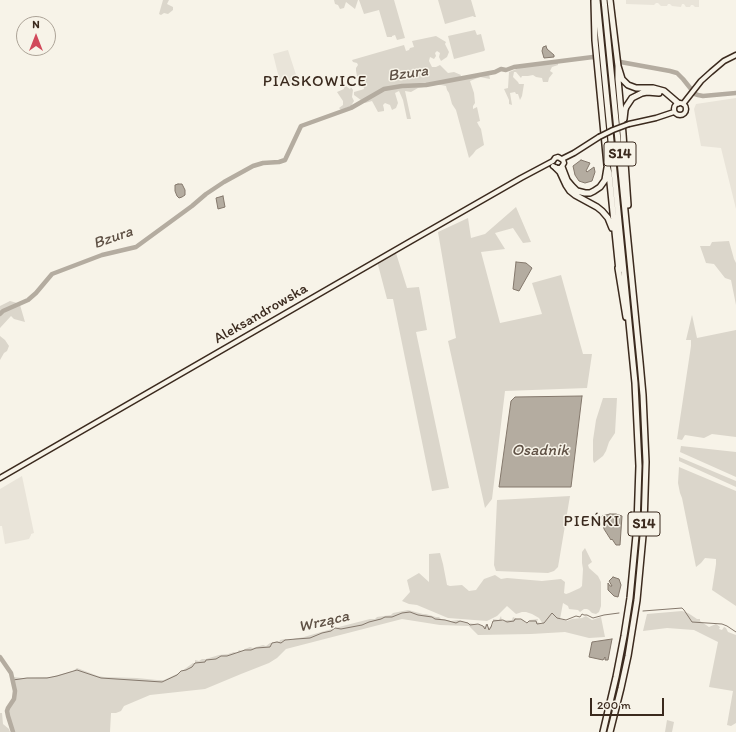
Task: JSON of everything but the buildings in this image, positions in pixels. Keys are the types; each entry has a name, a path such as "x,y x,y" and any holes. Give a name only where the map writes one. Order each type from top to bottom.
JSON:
{"highway":[{"name":"S14","path":"596,1 603,54 633,360 639,466 637,524 627,619 616,677 603,732"},
{"name":"S14","path":"604,1 643,395 646,462 641,557 634,619 622,682 610,732"},
{"path":"610,2 618,66 628,206 629,244"},
{"path":"596,9 596,53 619,271"},
{"path":"618,66 622,79 628,85 636,88 653,88 661,90 667,93 678,104"},
{"path":"623,134 625,110 628,103 637,95 647,92 656,92 678,104"},
{"path":"563,162 567,180 577,191 581,193 590,193 600,187 605,180 607,165"},
{"path":"554,165 560,172 570,191 602,211 608,218 613,230 633,360"}],"main road":[{"path":"674,112 674,108 688,97 698,84 711,72 724,61 736,55"},
{"path":"563,162 557,158 554,165 560,168 563,162 574,153 613,130 629,124 674,112 678,115 682,115 685,113 686,107 678,104"},
{"name":"Aleksandrowska","path":"0,478 535,171 554,165"}],"shaded area":[{"path":"163,0 169,0 167,4 173,7 173,10 168,14 164,13 161,15 159,14"},
{"path":"334,0 358,0 355,9 346,2 344,8 340,9 338,5 335,4"},
{"path":"359,0 394,0 405,38 397,40 395,35 392,37 387,37 379,10 364,14"},
{"path":"438,0 471,0 476,17 473,16 445,24"},
{"path":"626,0 699,0 699,7 691,5 690,7 686,7 684,4 682,4 681,7 672,6 670,4 667,6 661,6 658,3 654,5 626,4"},
{"path":"475,30 477,35 481,34 485,50 454,59 448,36"},
{"path":"436,36 446,42 445,44 449,52 447,57 441,61 439,57 440,53 437,51 434,59 430,57 429,61 432,67 440,65 448,73 454,72 461,75 459,79 489,74 490,79 480,77 470,81 474,93 475,103 473,109 477,107 480,121 477,122 481,129 484,145 476,150 469,158 456,110 452,104 446,86 435,85 418,88 411,92 405,91 411,119 407,119 403,100 399,91 395,93 398,103 396,108 392,110 390,105 385,103 383,105 384,111 378,112 372,101 365,103 354,95 354,92 364,89 361,78 357,76 356,68 358,65 352,60 404,45 406,51 414,47 412,41"},
{"path":"288,50 298,81 280,82 273,54"},
{"path":"558,62 558,65 552,67 550,71 553,73 548,82 543,82 542,78 533,75 522,76 521,78 516,72 514,72 513,77 519,84 524,84 520,100 518,94 515,92 510,93 512,105 509,104 509,100 504,89 508,88 509,72 519,68"},
{"path":"343,84 350,89 351,87 353,90 352,97 354,101 351,106 341,110 339,108 343,105 343,101 337,92 344,89"},
{"path":"736,98 736,209 721,148 701,146 694,109 696,104"},
{"path":"516,207 531,242 523,243 513,228 495,233 505,249 481,252 500,323 542,314 532,283 561,275 583,354 592,354 587,388 505,391 492,499 485,508 448,341 456,338 438,232 468,218 471,238 485,234"},
{"path":"729,241 736,263 736,305 731,280 725,278 714,264 706,263 700,246 710,246 712,242"},
{"path":"395,250 407,288 419,287 427,330 416,332 449,488 432,491 393,299 387,299 377,261"},
{"path":"10,301 20,305 25,322 14,319 11,316 0,328 0,306"},
{"path":"692,315 697,338 736,330 736,437 712,434 704,438 685,435 682,440 677,439 691,346 691,340 686,340"},
{"path":"0,336 9,346 0,360"},
{"path":"603,398 617,398 615,433 603,456 594,463 593,440 596,420"},
{"path":"681,446 736,452 736,477 680,452"},
{"path":"679,457 736,481 736,487 679,461"},
{"path":"679,467 736,491 736,606 712,590 716,559 705,558 696,567 678,483"},
{"path":"22,476 34,533 31,534 29,539 5,544 2,526 0,526 0,489"},
{"name":"Osadnik","path":"570,496 558,567 554,571 548,573 496,571 494,565 497,500"},
{"path":"585,548 592,562 588,565 589,568 598,576 601,582 601,606 599,612 596,614 584,609 580,612 578,610 569,609 568,606 563,603 560,619 567,621 586,616 592,620 601,617 605,637 589,638 565,632 478,635 469,626 440,625 402,619 286,649 277,658 269,663 205,689 150,695 124,706 121,711 111,713 110,732 11,732 8,706 13,700 14,696 12,680 14,677 51,677 73,671 77,668 104,677 164,680 195,663 195,660 199,661 219,655 234,652 237,653 239,650 242,651 250,647 266,646 270,643 279,642 280,640 304,637 408,610 451,621 458,620 483,626 485,626 485,624 489,628 493,624 493,619 499,620 501,616 502,621 512,620 513,617 523,620 526,623 530,620 538,619 537,622 543,624 539,618 532,614 522,612 516,614 507,606 497,616 487,621 448,618 417,605 402,601 410,592 407,580 419,573 429,582 429,554 440,553 447,585 450,586 462,585 469,591 476,590 484,579 495,575 501,579 507,578 542,581 561,579 565,582 564,593 566,594 582,586 582,552"},
{"path":"682,611 697,619 700,619 700,621 709,627 716,624 720,627 719,629 722,630 724,627 728,632 736,635 736,723 731,726 727,725 733,691 709,687 718,642 694,630 667,628 643,631 647,614"},
{"path":"0,713 2,713 3,724 9,729 10,732 0,732"},
{"path":"667,720 674,722 672,732 665,732"}],"water":[{"path":"546,46 554,57 544,58 542,51 543,47"},
{"path":"581,160 590,163 586,171 587,172 594,167 595,172 592,181 585,183 579,181 575,175 573,166"},
{"path":"182,184 185,190 185,195 179,198 175,191 175,185"},
{"path":"223,196 225,207 218,209 216,198"},
{"path":"516,262 526,263 532,268 519,291 513,289"},
{"name":"Osadnik","path":"582,396 571,487 499,487 511,401 515,397"},
{"path":"610,514 622,516 620,545 616,545 612,539 611,540 604,529 602,516"},
{"path":"613,577 619,579 621,585 618,597 614,596 608,590 608,583 612,586 609,581"},
{"path":"612,639 608,660 605,660 605,657 603,660 589,657 592,642"}],"waterway":[{"name":"Bzura","path":"0,314 3,311 28,300 52,274 102,255 136,247 224,182 253,166 285,160 301,126 351,108 384,89 402,86 426,85 495,72 501,69 506,70 514,67 593,57 677,73 695,94 698,95 703,96 736,93"},
{"name":"Wrząca","path":"643,611 682,608 692,622 722,624 736,632"},
{"name":"Wrząca","path":"13,680 47,678 77,670 101,678 162,682 177,675 181,671 192,667 195,663 205,662 206,660 216,659 221,656 227,656 245,650 270,647 272,643 281,643 285,640 310,638 331,631 335,628 341,629 362,625 385,617 392,617 410,612 456,623 460,621 470,625 478,624 483,626 485,629 487,624 489,630 493,621 503,620 507,622 514,621 515,619 521,619 527,623 529,621 536,621 537,624 544,623 552,613 557,618 566,620 576,616 580,617 582,614 593,618 619,613"},
{"path":"0,657 11,673 15,691 14,699 7,711 13,732"}],"district":[{"name":"PIASKOWICE","path":"315,82"},
{"name":"PIEŃKI","path":"592,522"}]}
